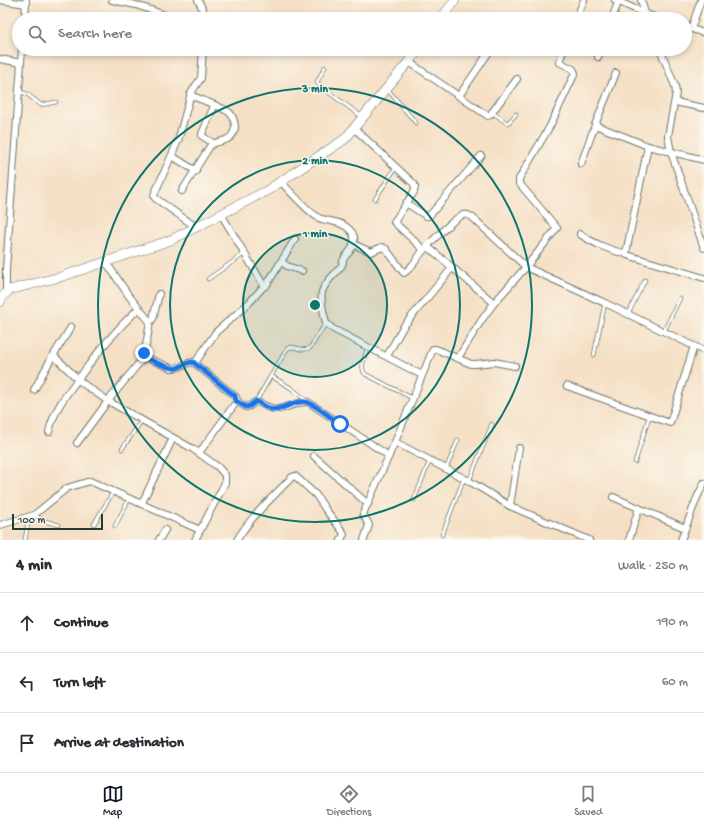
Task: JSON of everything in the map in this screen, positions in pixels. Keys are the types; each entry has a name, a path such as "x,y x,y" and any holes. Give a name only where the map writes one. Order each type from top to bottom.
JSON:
{"street":[{"path":"0,0 26,2 25,12"},
{"path":"112,0 136,5 156,12"},
{"path":"198,0 203,12"},
{"path":"446,12 455,0"},
{"path":"579,12 584,0"},
{"path":"640,0 645,12"},
{"path":"692,20 702,0"},
{"path":"614,12 617,1 638,12"},
{"path":"692,29 704,33"},
{"path":"0,302 6,292 6,270 22,56"},
{"path":"196,227 154,197 154,194 178,141 190,95 193,88 201,78 203,56"},
{"path":"6,292 60,277 171,240 268,190 344,139 414,56"},
{"path":"459,96 486,56"},
{"path":"458,358 481,320 557,228 519,183 519,179 550,126 575,73 573,69 559,62 561,56"},
{"path":"663,56 675,86 675,102 668,136 671,152 704,248"},
{"path":"0,59 21,63"},
{"path":"409,62 486,115 490,115 517,79"},
{"path":"581,164 616,73"},
{"path":"190,95 214,106 230,114 233,118 234,132 230,138 213,143 202,136 202,134 214,106"},
{"path":"675,102 704,108"},
{"path":"595,125 648,146 704,160"},
{"path":"354,128 414,184 415,187 394,222 494,303"},
{"path":"182,191 213,143"},
{"path":"626,253 648,146"},
{"path":"172,156 196,171"},
{"path":"406,203 426,216 429,216 481,156"},
{"path":"281,182 317,217 332,220 350,230 354,237 351,251 346,256 343,263 324,288 322,293 326,323 333,329 422,375"},
{"path":"221,214 264,286"},
{"path":"353,244 372,252 382,247 386,249 404,273 425,248 458,217 462,215 472,216 526,267 704,351"},
{"path":"580,234 595,243 621,253 626,253 627,255 704,278"},
{"path":"195,363 216,332 249,303 264,286 266,286 294,239"},
{"path":"281,261 287,266 302,271"},
{"path":"106,262 138,309 150,322"},
{"path":"387,356 402,327 452,268"},
{"path":"77,443 108,401 144,357 150,322 153,319 159,294"},
{"path":"48,432 52,418 58,406 109,339 138,309"},
{"path":"34,390 71,327"},
{"path":"567,386 670,424 672,422 694,346"},
{"path":"364,540 369,525 363,514 434,349 474,364 494,362 515,366"},
{"path":"53,356 78,379 108,401 199,453 218,467 225,475 225,483 195,540"},
{"path":"144,357 171,368 176,368 187,362 193,362 235,396 236,401 246,407 250,406 256,401 272,409 280,409 300,402 308,402 389,456"},
{"path":"199,453 236,401"},
{"path":"142,503 173,438"},
{"path":"395,442 467,480 510,506 589,540"},
{"path":"510,506 519,448"},
{"path":"314,456 368,504"},
{"path":"238,540 247,526 292,476 295,476 316,495 343,532 344,534 341,540"},
{"path":"0,525 31,516 67,488 88,481 93,481 200,530"},
{"path":"681,540 704,483"},
{"path":"613,497 685,528"},
{"path":"629,540 639,508"},
{"path":"159,540 165,530"}],"lane":[{"path":"325,67 317,82 320,86 363,117"},
{"path":"387,88 416,123"},
{"path":"20,92 27,94 42,105 56,102"},
{"path":"492,112 507,123 510,122 516,114"},
{"path":"375,199 396,167"},
{"path":"208,279 244,254"},
{"path":"628,314 645,280"},
{"path":"664,331 680,298"},
{"path":"594,355 605,303"},
{"path":"256,401 287,349 290,347 307,350 310,348 326,323"},
{"path":"368,347 362,365 362,370 365,374 412,398"},
{"path":"271,376 291,388 308,402"},
{"path":"635,462 649,417"},
{"path":"122,449 142,420"},
{"path":"442,535 492,424"},
{"path":"446,469 458,440"},
{"path":"414,500 430,460"},
{"path":"94,524 114,490"},
{"path":"115,526 130,498"},
{"path":"25,540 31,516 60,525"}],"route":[{"path":"144,353 144,357 171,368 176,368 187,362 193,362 235,396 237,399 236,401 246,407 250,406 256,401 272,409 280,409 300,402 308,402 340,424"}]}
